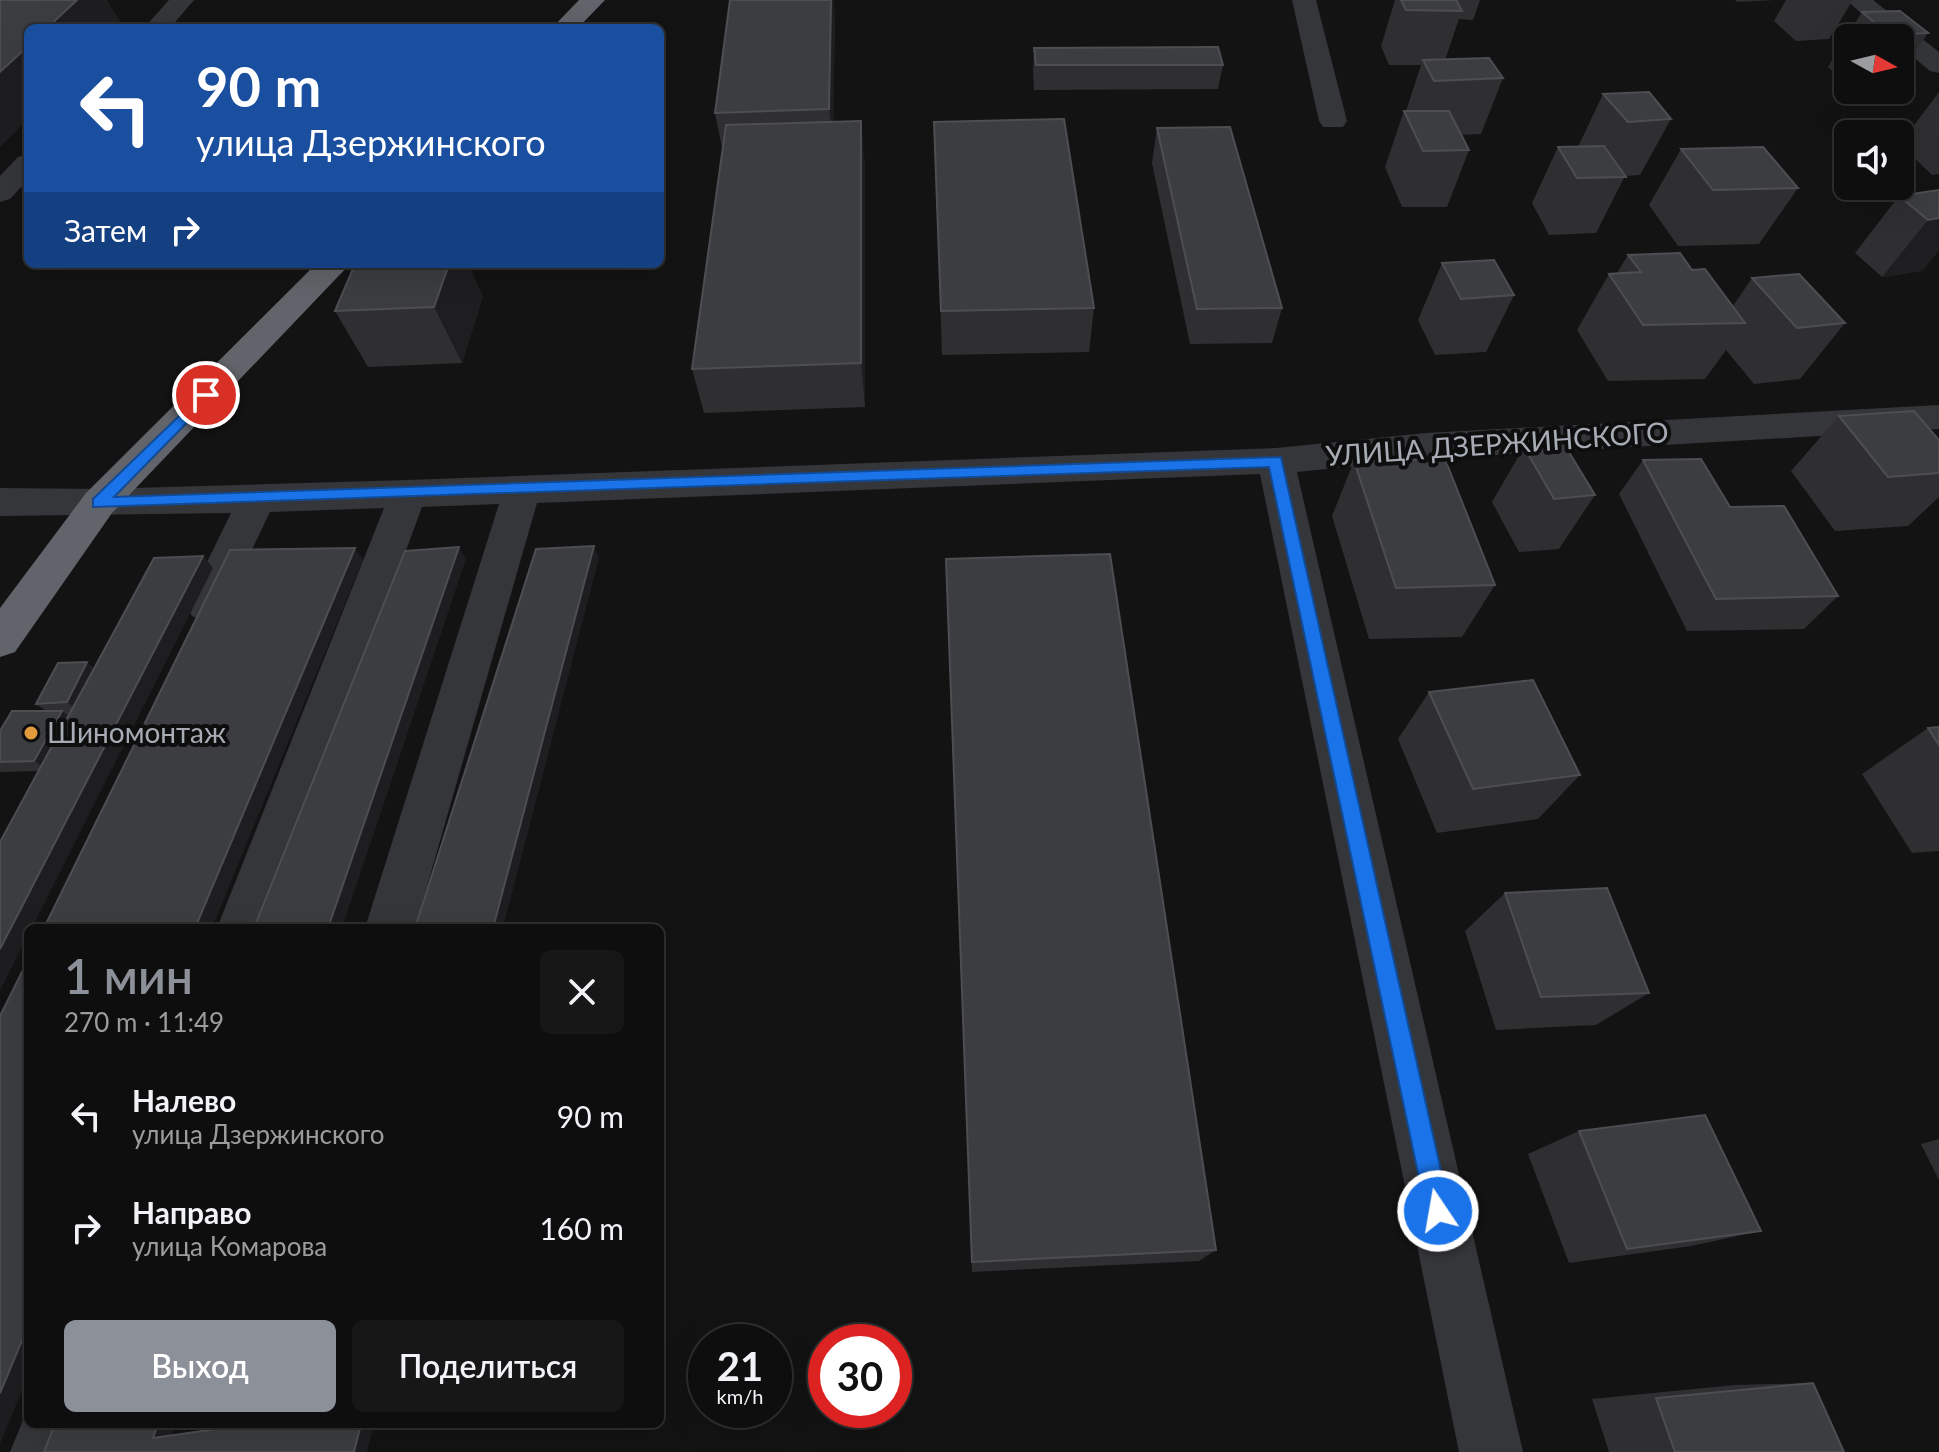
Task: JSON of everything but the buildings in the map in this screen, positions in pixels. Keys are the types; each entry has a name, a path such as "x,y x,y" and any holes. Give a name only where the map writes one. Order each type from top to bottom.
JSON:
{"highway":[{"path":"564,24 567,0"},
{"path":"567,24 593,0"},
{"path":"0,640 99,503 330,268"}],"street":[{"path":"160,24 182,0"},
{"path":"1304,0 1333,121"},
{"path":"1858,0 1939,65"},
{"path":"0,193 24,167"},
{"path":"1882,417 1911,452"},
{"name":"УЛИЦА ДЗЕРЖИНСКОГО","path":"0,502 257,499 1276,461 1426,446 1882,417 1939,417"},
{"path":"1276,461 1491,1452"},
{"path":"391,924 522,489"},
{"path":"244,924 408,494"},
{"path":"187,642 257,499"},
{"path":"42,1452 51,1428"}],"place":[{"name":"Шиномонтаж","path":"31,733"}],"route":[{"path":"206,395 99,503 1276,461 1438,1211"}]}
